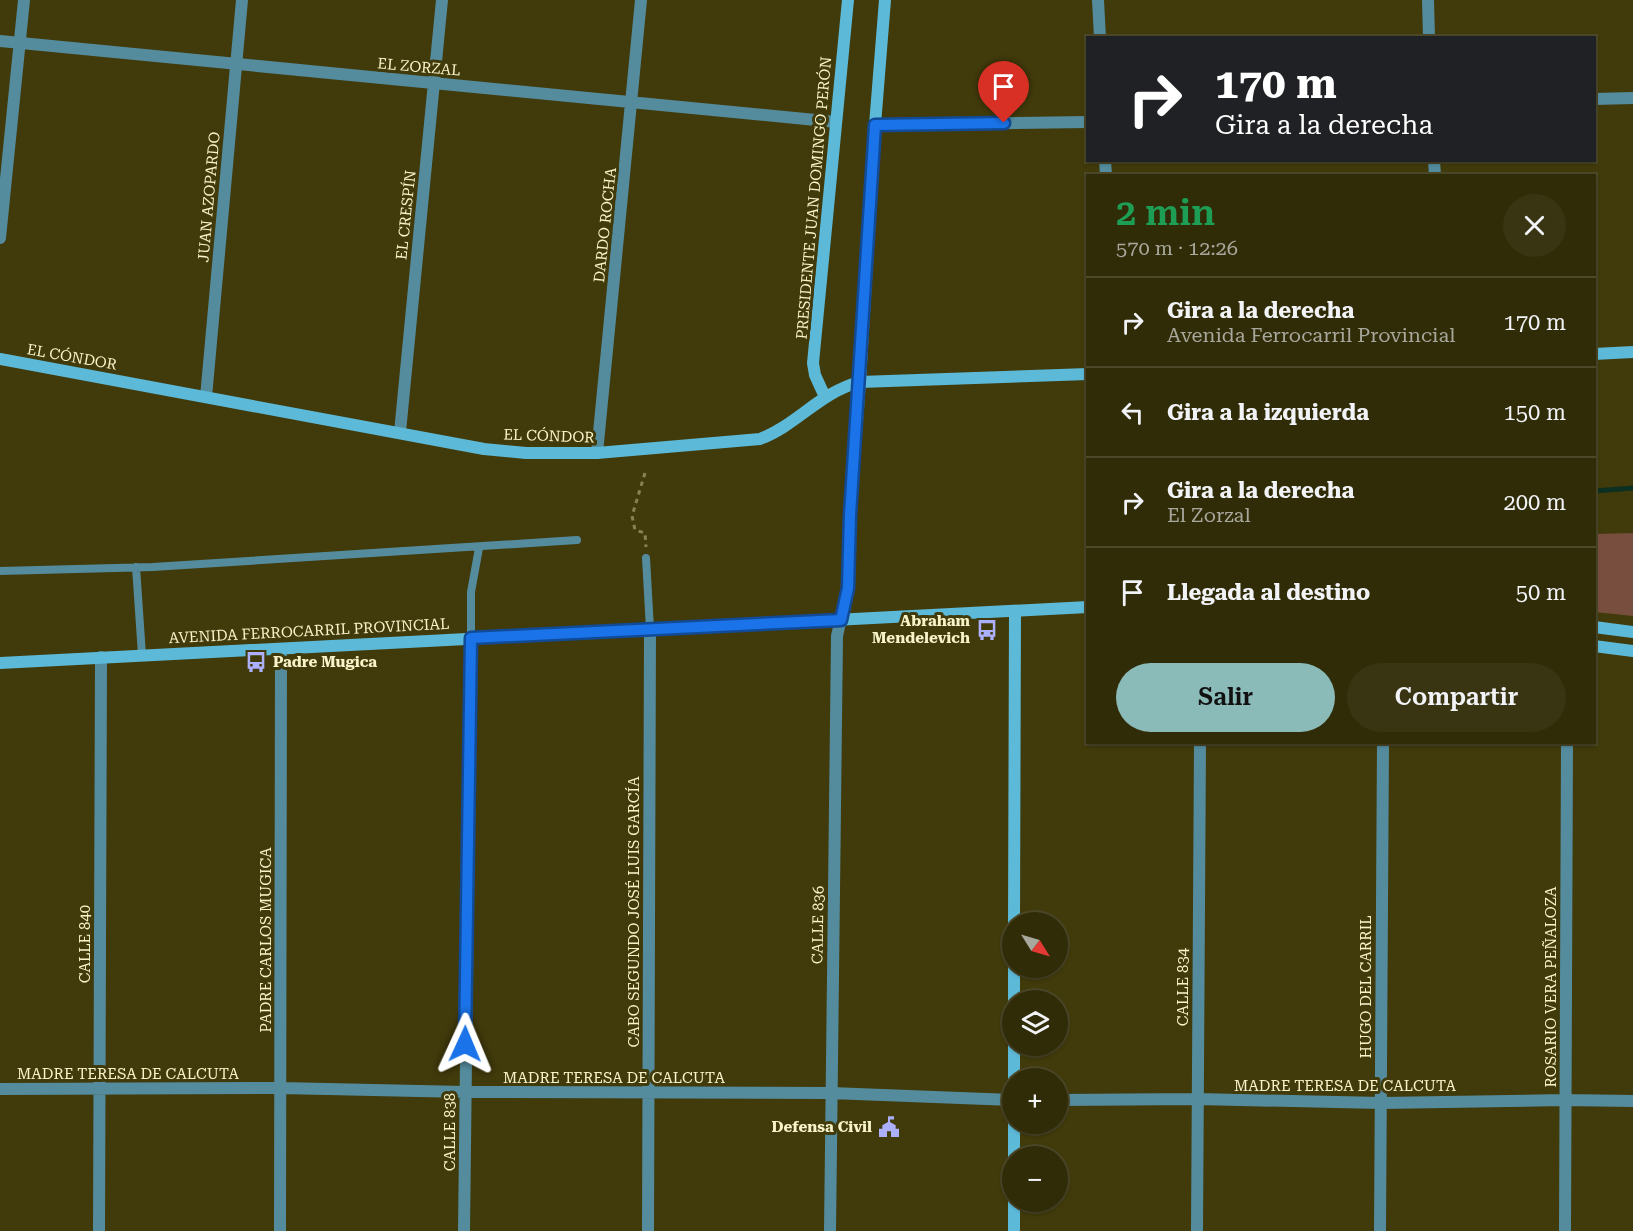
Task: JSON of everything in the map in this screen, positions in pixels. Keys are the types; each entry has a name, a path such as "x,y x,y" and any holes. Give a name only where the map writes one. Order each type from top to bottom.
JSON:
{"main road":[{"name":"PRESIDENTE JUAN DOMINGO PERÓN","path":"825,397 815,375 813,363 848,0"},
{"path":"860,382 875,125 885,0"},
{"path":"1596,354 1633,352"},
{"name":"EL CÓNDOR","path":"0,359 484,449 526,453 597,453 760,439 774,434 825,397 845,386 860,382 1086,374"},
{"name":"AVENIDA FERROCARRIL PROVINCIAL","path":"0,663 1086,607"},
{"path":"1014,912 1015,611"},
{"path":"1596,627 1633,632"},
{"path":"1596,646 1633,651"},
{"path":"1014,1212 1014,1231"}],"street":[{"path":"0,238 24,0"},
{"name":"JUAN AZOPARDO","path":"206,397 242,0"},
{"name":"EL CRESPÍN","path":"400,432 442,0"},
{"name":"DARDO ROCHA","path":"597,453 633,101 641,0"},
{"path":"1098,0 1100,36"},
{"path":"1428,0 1429,36"},
{"name":"EL ZORZAL","path":"0,41 836,122"},
{"path":"1596,99 1633,98"},
{"path":"875,125 1086,122"},
{"path":"841,620 848,588 850,515 860,382"},
{"name":"CALLE 836","path":"831,1231 837,636 841,620"},
{"name":"CABO SEGUNDO JOSÉ LUIS GARCÍA","path":"648,1231 650,629"},
{"name":"CALLE 838","path":"464,1231 471,638"},
{"name":"PADRE CARLOS MUGICA","path":"280,1231 281,649"},
{"name":"CALLE 840","path":"99,1231 101,657"},
{"name":"CALLE 834","path":"1197,1231 1200,744"},
{"name":"HUGO DEL CARRIL","path":"1380,1231 1383,744"},
{"name":"ROSARIO VERA PEÑALOZA","path":"1565,1231 1567,744"},
{"name":"MADRE TERESA DE CALCUTA","path":"0,1089 281,1088 465,1092 831,1093 1002,1100"},
{"name":"MADRE TERESA DE CALCUTA","path":"1068,1100 1197,1099 1381,1103 1633,1101"}],"lane":[{"path":"0,572 136,567 479,548 577,540"},
{"path":"471,638 471,592 479,548"},
{"path":"646,558 650,629"},
{"path":"136,567 142,655"}],"path":[{"path":"645,473 632,516 635,530 645,533 646,558"}],"shaded area":[{"path":"1633,533 1633,616 1596,612 1596,534"}],"waterway":[{"path":"1596,491 1633,488"}],"place":[{"name":"Abraham Mendelevich","path":"987,630"},
{"name":"Padre Mugica","path":"256,662"},
{"name":"Defensa Civil","path":"889,1127"}],"route":[{"path":"465,1044 471,638 841,620 848,588 850,515 875,125 1004,123"}]}
